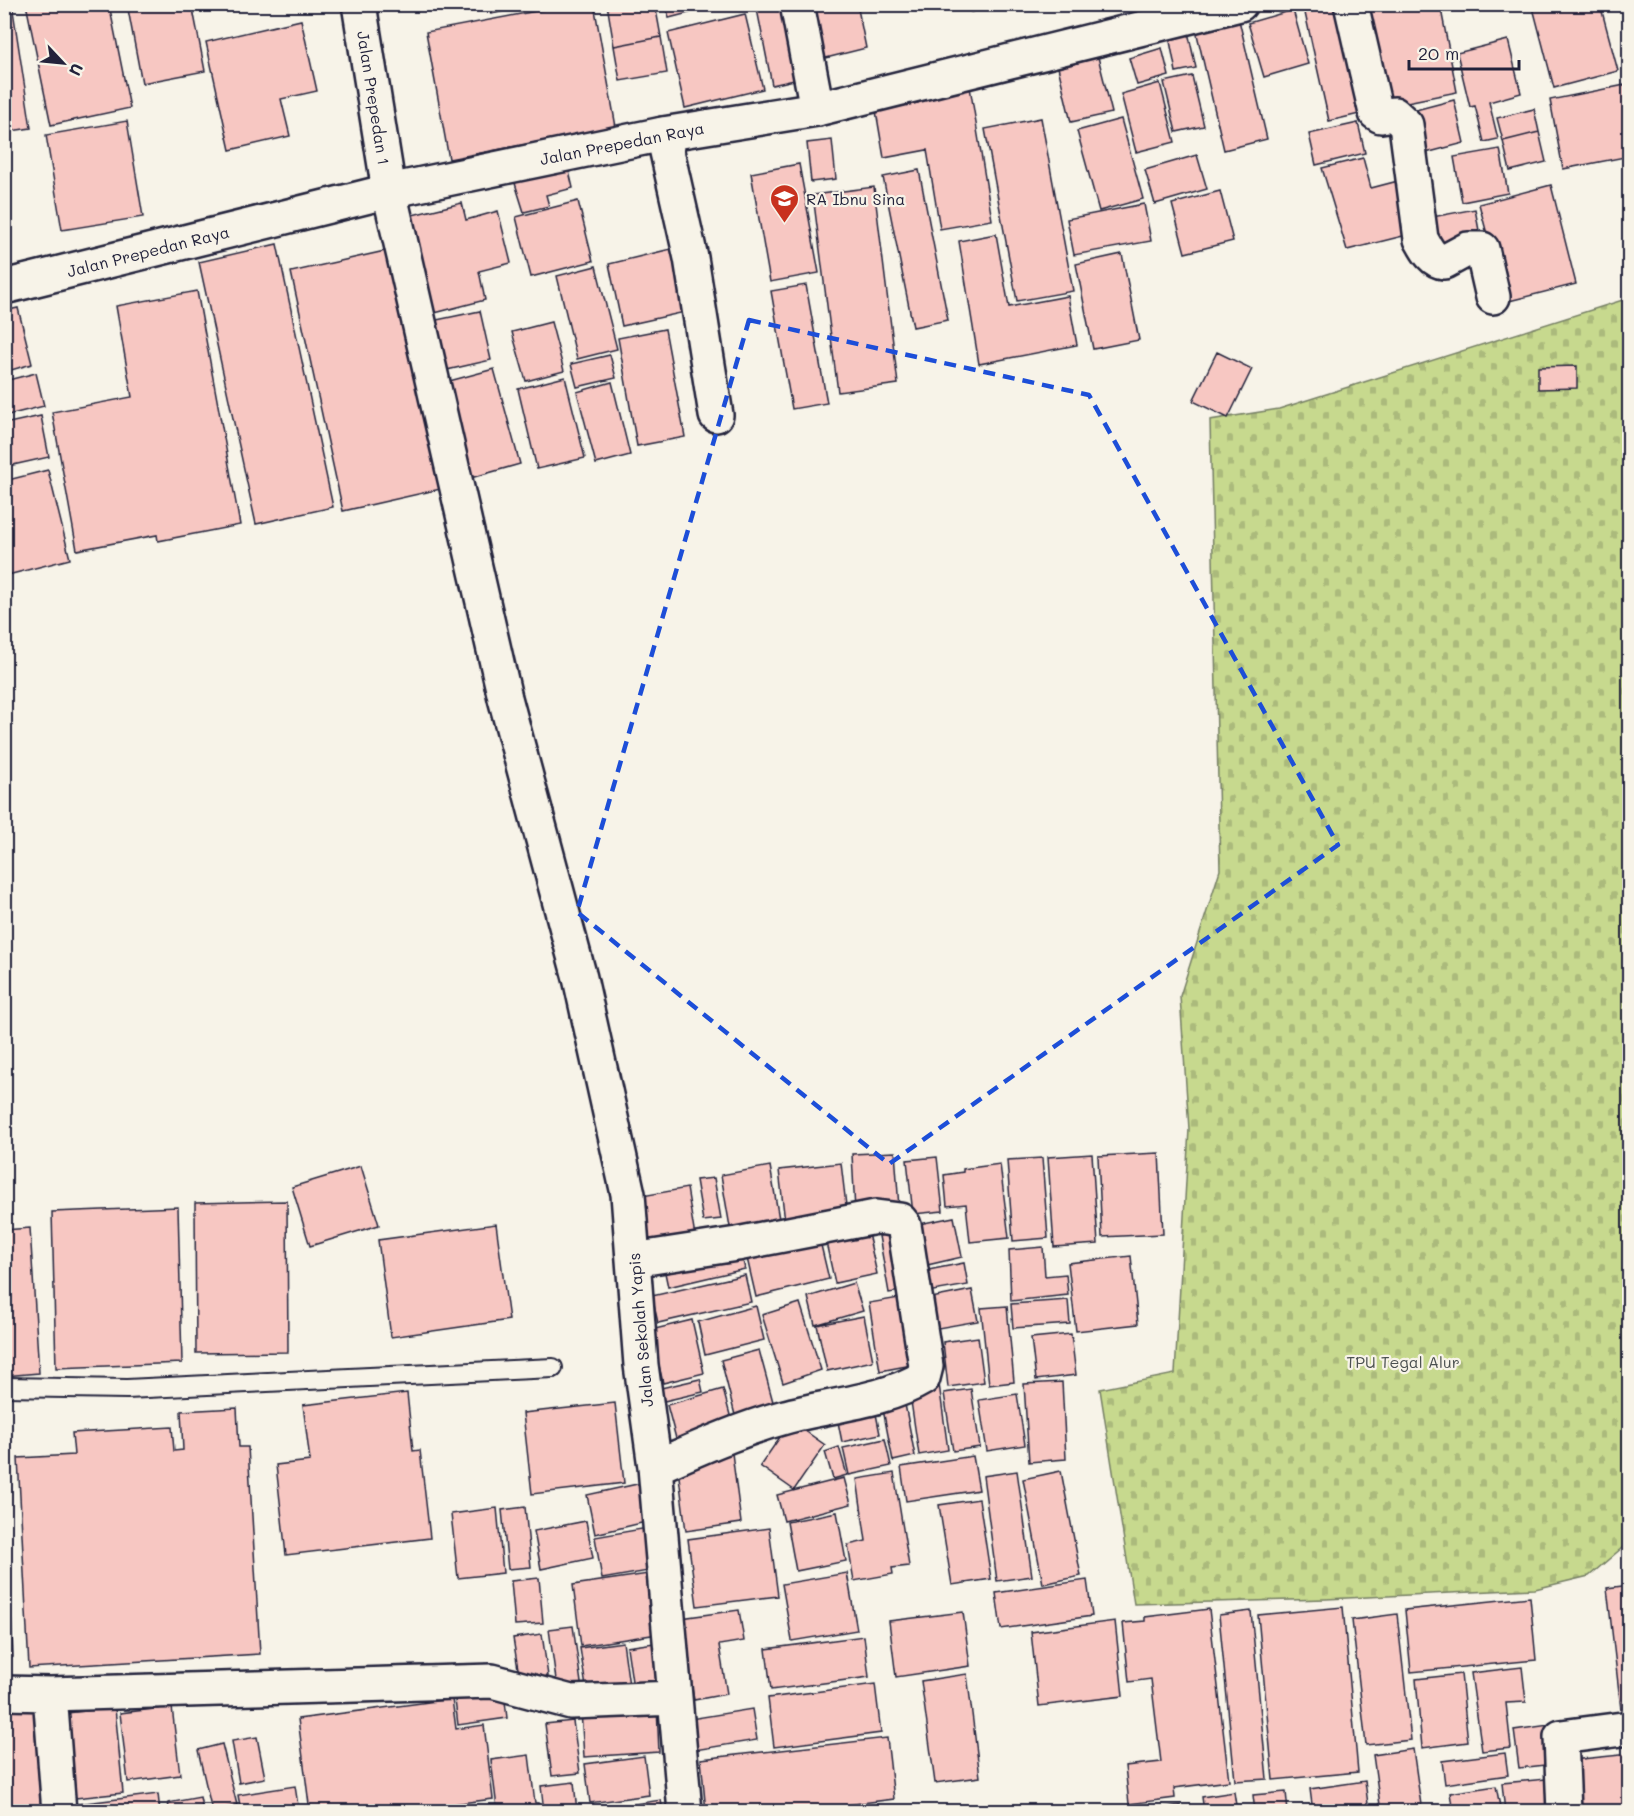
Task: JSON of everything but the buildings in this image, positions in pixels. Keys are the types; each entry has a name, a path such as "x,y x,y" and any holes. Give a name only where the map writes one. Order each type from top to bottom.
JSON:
{"street":[{"name":"Jalan Prepedan 1","path":"359,4 389,191 506,698 580,978 628,1194"},
{"path":"797,4 817,109"},
{"path":"1351,4 1376,113 1381,116 1394,114 1407,124 1421,238 1425,247 1435,259 1444,262 1468,249 1482,249 1493,297"},
{"name":"Jalan Prepedan Raya","path":"4,287 389,191 663,134 817,109 1234,5"},
{"path":"663,134 691,258 716,415"},
{"name":"Jalan Sekolah Yapis","path":"628,1194 641,1365 655,1467 685,1812"},
{"path":"633,1260 737,1244 876,1217 900,1220 904,1225 926,1366 923,1378 914,1383 783,1418 655,1467"},
{"path":"4,1693 50,1694 492,1681 571,1702 675,1698"},
{"path":"50,1694 59,1812"},
{"path":"1564,1812 1562,1737 1629,1728"}],"lane":[{"path":"4,1387 127,1389 553,1368"}],"highlighted area":[{"path":"749,320 1089,395 1338,845 889,1164 577,912"}],"green space":[{"name":"TPU Tegal Alur","path":"1629,298 1629,1542 1589,1576 1535,1589 1326,1599 1134,1604 1100,1389 1175,1374 1189,1129 1180,996 1220,870 1210,420 1279,409"}],"place":[{"name":"RA Ibnu Sina","path":"785,224"}]}
